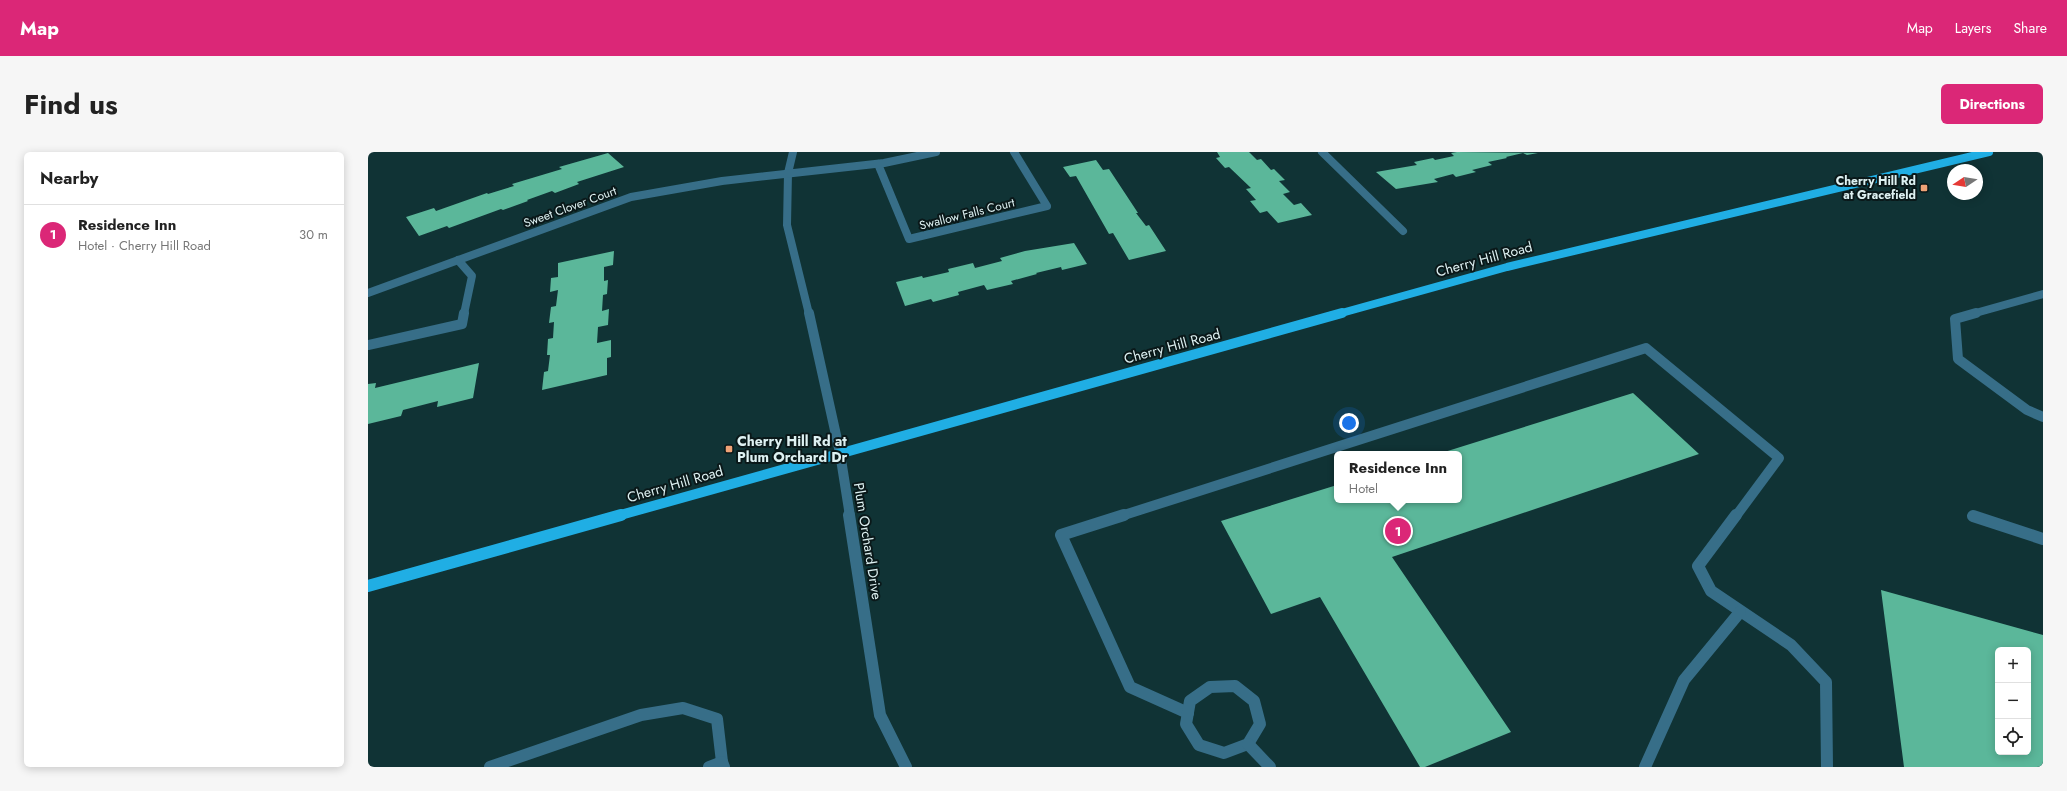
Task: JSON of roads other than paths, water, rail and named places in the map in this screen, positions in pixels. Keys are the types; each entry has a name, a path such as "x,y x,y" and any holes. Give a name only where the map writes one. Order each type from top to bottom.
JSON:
{"main road":[{"name":"Cherry Hill Road","path":"368,586 1507,268 1989,152"}],"street":[{"name":"Plum Orchard Drive","path":"793,152 788,173 787,225 820,356 840,453 880,715 906,767"},
{"path":"788,173 878,164 936,152"},
{"name":"Swallow Falls Court","path":"878,164 910,239 1047,206 1014,152"},
{"path":"1322,152 1403,231"},
{"name":"Sweet Clover Court","path":"368,293 631,197 674,188 788,173"},
{"path":"368,344 462,324 472,276 458,260"},
{"path":"2043,294 1955,319 1958,359 2027,410 2043,417"},
{"path":"1188,713 1130,687 1061,535 1646,348 1779,458 1698,566 1711,591 1791,645 1826,682 1827,767"},
{"path":"1973,516 2043,539"},
{"path":"1644,767 1684,680 1740,612"},
{"path":"1235,686 1254,701 1260,724 1248,744 1224,753 1199,745 1186,724 1188,713 1190,701 1210,687 1235,686"},
{"path":"490,767 641,715 683,708 717,719 723,764 709,767"},
{"path":"1248,744 1270,767"}],"place":[{"name":"Cherry Hill Rd at Gracefield","path":"1924,188"},
{"name":"Cherry Hill Rd at Plum Orchard Dr","path":"729,449"},
{"name":"Residence Inn","path":"1398,531"}]}
